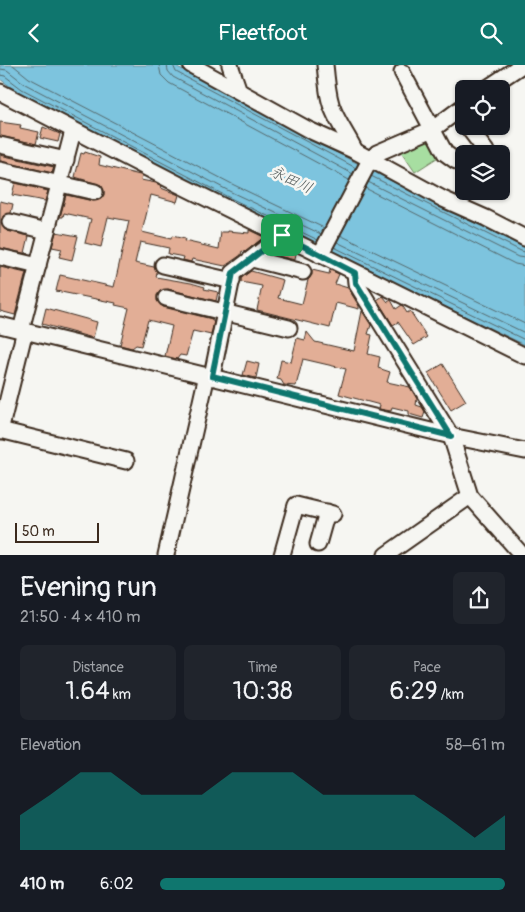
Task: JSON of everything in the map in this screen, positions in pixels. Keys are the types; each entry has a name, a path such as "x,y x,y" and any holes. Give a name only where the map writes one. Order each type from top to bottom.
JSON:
{"street":[{"path":"191,65 302,126 354,151 369,162 525,238"},
{"path":"230,65 239,91"},
{"path":"326,65 330,99 334,112 347,134 354,151"},
{"path":"500,80 522,65"},
{"path":"402,72 445,153 455,160"},
{"path":"0,92 73,131 321,254 355,273 525,356"},
{"path":"321,254 369,162 377,153 433,129 455,116"},
{"path":"73,131 38,266 0,430 126,461"},
{"path":"474,135 481,145"},
{"path":"0,145 66,160"},
{"path":"0,170 95,192"},
{"path":"10,222 47,231"},
{"path":"166,555 233,273 282,235"},
{"path":"0,257 38,266"},
{"path":"252,259 303,272"},
{"path":"162,265 232,281"},
{"path":"355,273 356,283 451,436 470,496 522,555"},
{"path":"166,298 289,328"},
{"path":"0,325 451,436 525,451"},
{"path":"386,555 470,496"},
{"path":"282,555 296,505 330,513 318,544"}],"green space":[{"path":"436,137 443,154 415,172 400,150"}],"water":[{"name":"永田川","path":"0,65 174,65 287,127 525,248 525,345 226,202 19,93 0,79"}],"building":[{"path":"0,122 21,125 20,128 39,132 36,144 0,136"},
{"path":"43,127 60,134 58,142 40,138"},
{"path":"85,152 100,157 99,165 140,175 142,176 141,180 156,183 162,186 161,188 179,195 177,202 151,195 142,232 171,239 172,236 185,239 184,241 219,249 221,232 249,233 249,230 264,237 245,252 242,251 241,255 225,266 192,259 191,262 183,260 184,257 168,254 169,248 140,242 135,263 154,267 157,272 156,277 191,283 205,287 204,289 218,292 216,301 168,289 160,291 157,295 157,301 163,307 214,321 211,335 193,331 186,356 180,355 177,359 165,356 172,326 148,320 141,346 136,345 132,348 120,345 129,308 115,305 116,303 56,291 60,275 114,287 129,221 108,217 101,247 85,243 91,219 64,213 63,217 60,217 66,195 93,201 101,199 104,195 101,185 75,177 81,153 84,154"},
{"path":"0,155 54,167 52,173 0,161"},
{"path":"15,183 48,191 45,201 12,195"},
{"path":"0,201 13,204 11,213 3,216 1,224 7,231 29,236 25,253 28,254 0,248"},
{"path":"56,232 78,236 72,260 59,257 62,249 52,247"},
{"path":"281,248 296,253 295,260 278,256"},
{"path":"0,267 26,273 15,315 0,311"},
{"path":"312,270 329,274 330,270 339,274 335,284 348,288 359,309 336,303 330,328 257,310 262,286 241,282 241,278 251,271 283,280 278,298 302,304"},
{"path":"383,296 388,302 391,300 396,309 402,305 407,313 410,311 427,337 414,345 398,322 393,325 377,300"},
{"path":"46,308 97,322 93,338 42,324"},
{"path":"362,311 371,325 368,334 372,335 368,354 380,357 378,368 390,372 387,382 410,387 417,399 416,405 422,407 425,412 423,418 409,414 409,411 392,407 391,411 379,409 380,405 339,394 346,369 303,359 296,386 284,385 281,380 277,379 281,360 291,362 297,338 305,340 307,332 315,342 354,351"},
{"path":"247,361 259,364 256,378 243,375"},
{"path":"443,364 466,401 451,410 428,373"}],"route":[{"path":"282,235 355,273 356,283 451,436 212,376 233,273 282,235"}]}
